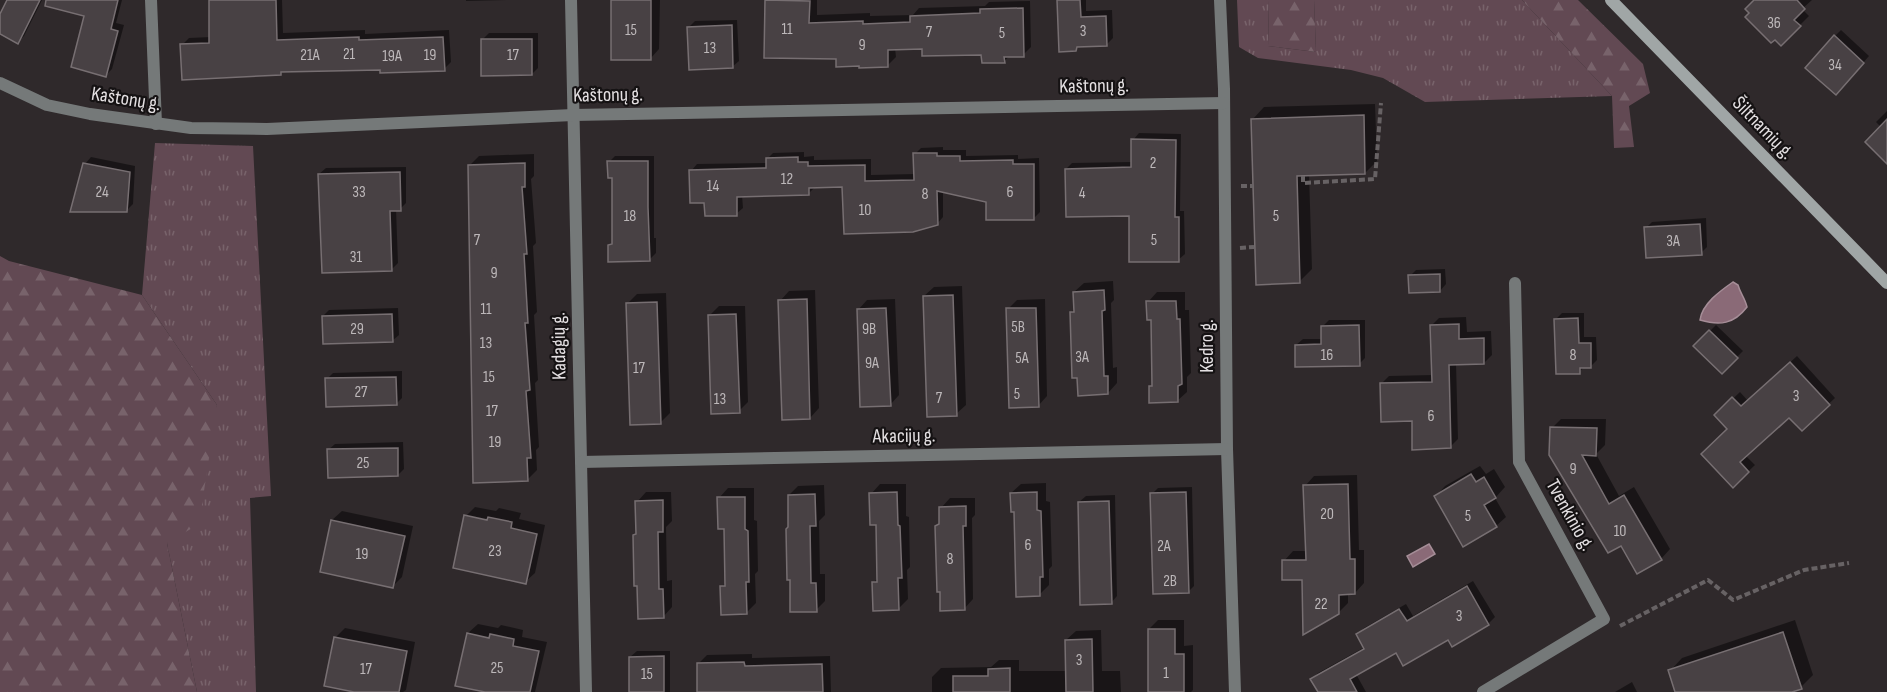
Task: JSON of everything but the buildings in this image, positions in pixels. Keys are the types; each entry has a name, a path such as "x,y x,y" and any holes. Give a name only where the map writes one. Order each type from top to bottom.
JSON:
{"main road":[{"name":"Šiltnamių g.","path":"1611,0 1887,283"}],"street":[{"path":"151,0 156,124"},
{"name":"Kadagių g.","path":"571,0 586,692"},
{"name":"Kedro g.","path":"1220,0 1224,103 1227,449 1235,692"},
{"name":"Kaštonų g.","path":"0,83 47,105 192,128 267,129 573,115 1224,103"},
{"name":"Tvenkinio g.","path":"1515,284 1519,462 1604,619"},
{"name":"Akacijų g.","path":"581,462 1227,449"},
{"path":"1483,692 1604,619"}],"path":[{"path":"1303,176 1303,183 1375,179 1381,103"},
{"path":"1338,175 1338,181"},
{"path":"1604,619 1612,630 1708,580 1733,600 1804,570 1849,563"}],"green space":[{"path":"1237,0 1269,0 1268,46 1316,52 1314,0 1522,0 1612,96 1425,102 1383,78 1351,70 1258,58 1239,47"},
{"path":"1269,0 1314,0 1316,52 1268,46"},
{"path":"1522,0 1578,0 1643,64 1650,93 1629,106 1634,147 1614,148 1612,96"},
{"path":"155,143 253,146 271,496 250,498 256,692 197,692 167,543 217,405 142,295"},
{"path":"0,256 9,261 142,295 217,405 199,524 167,543 197,692 0,692"}],"shaded area":[{"path":"1733,282 1738,285 1747,307 1742,313 1732,320 1720,323 1700,320 1708,303"},
{"path":"1429,544 1435,554 1413,567 1407,556"}]}
